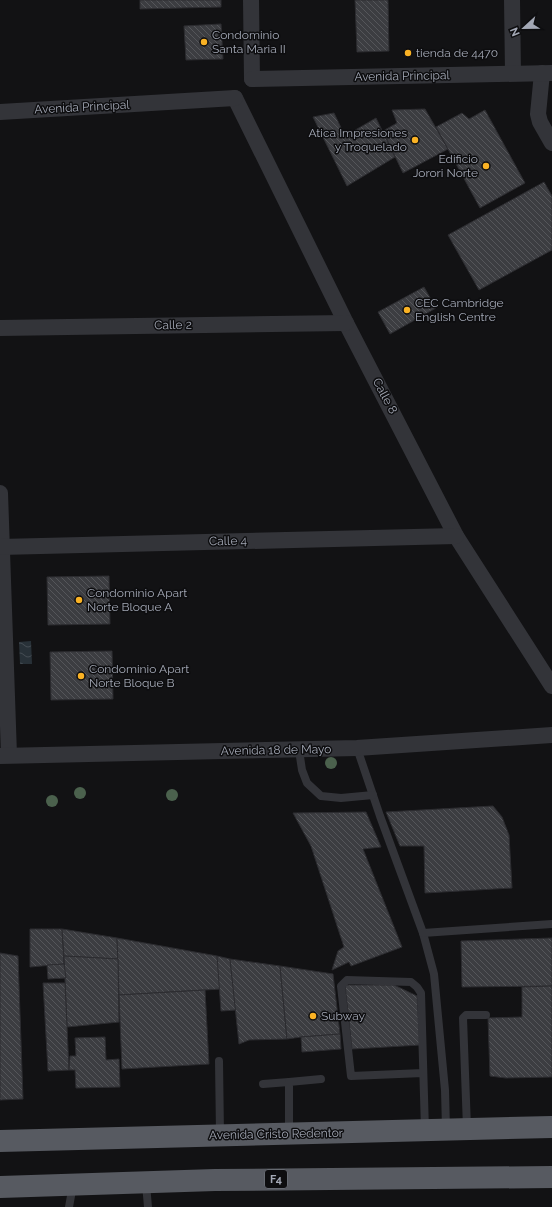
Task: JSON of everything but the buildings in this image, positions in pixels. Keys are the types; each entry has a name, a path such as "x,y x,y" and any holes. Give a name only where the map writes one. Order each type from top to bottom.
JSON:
{"highway":[{"name":"Avenida Cristo Redentor","path":"0,1141 552,1127"},
{"name":"F4","path":"0,1187 146,1182 354,1178 552,1178"}],"street":[{"path":"235,98 252,79 251,0"},
{"path":"512,0 513,74"},
{"path":"547,73 538,114 540,122 552,143"},
{"name":"Avenida Principal","path":"252,79 547,73"},
{"name":"Avenida Principal","path":"0,112 235,98"},
{"name":"Calle 8","path":"235,98 346,322 456,536 552,686"},
{"name":"Calle 2","path":"0,328 346,322"},
{"path":"0,493 4,755"},
{"name":"Calle 4","path":"0,547 456,536"},
{"name":"Avenida 18 de Mayo","path":"4,755 357,748 552,735"}],"lane":[{"path":"357,748 423,933 434,974 445,1090 457,1129"},
{"path":"299,750 302,770 307,783 322,796 341,798 373,795"},
{"path":"423,933 552,924"},
{"path":"423,1073 351,1076 341,986 347,980 411,982 421,993 425,1130"},
{"path":"457,1129 462,1018 466,1015 486,1015"},
{"path":"219,1062 220,1135"},
{"path":"263,1084 321,1079"},
{"path":"289,1082 289,1134"},
{"path":"146,1182 148,1207"},
{"path":"70,1207 73,1185"}],"water":[{"path":"31,641 32,664 20,664 19,642"}],"place":[{"name":"Condominio Santa Maria II","path":"204,42"},
{"name":"tienda de 4470","path":"408,53"},
{"name":"Atica Impresiones y Troquelado","path":"415,140"},
{"name":"Edificio Jorori Norte","path":"486,166"},
{"name":"CEC Cambridge English Centre","path":"407,310"},
{"name":"Condominio Apart Norte Bloque A","path":"79,600"},
{"name":"Condominio Apart Norte Bloque B","path":"81,676"},
{"name":"Subway","path":"313,1016"}]}
